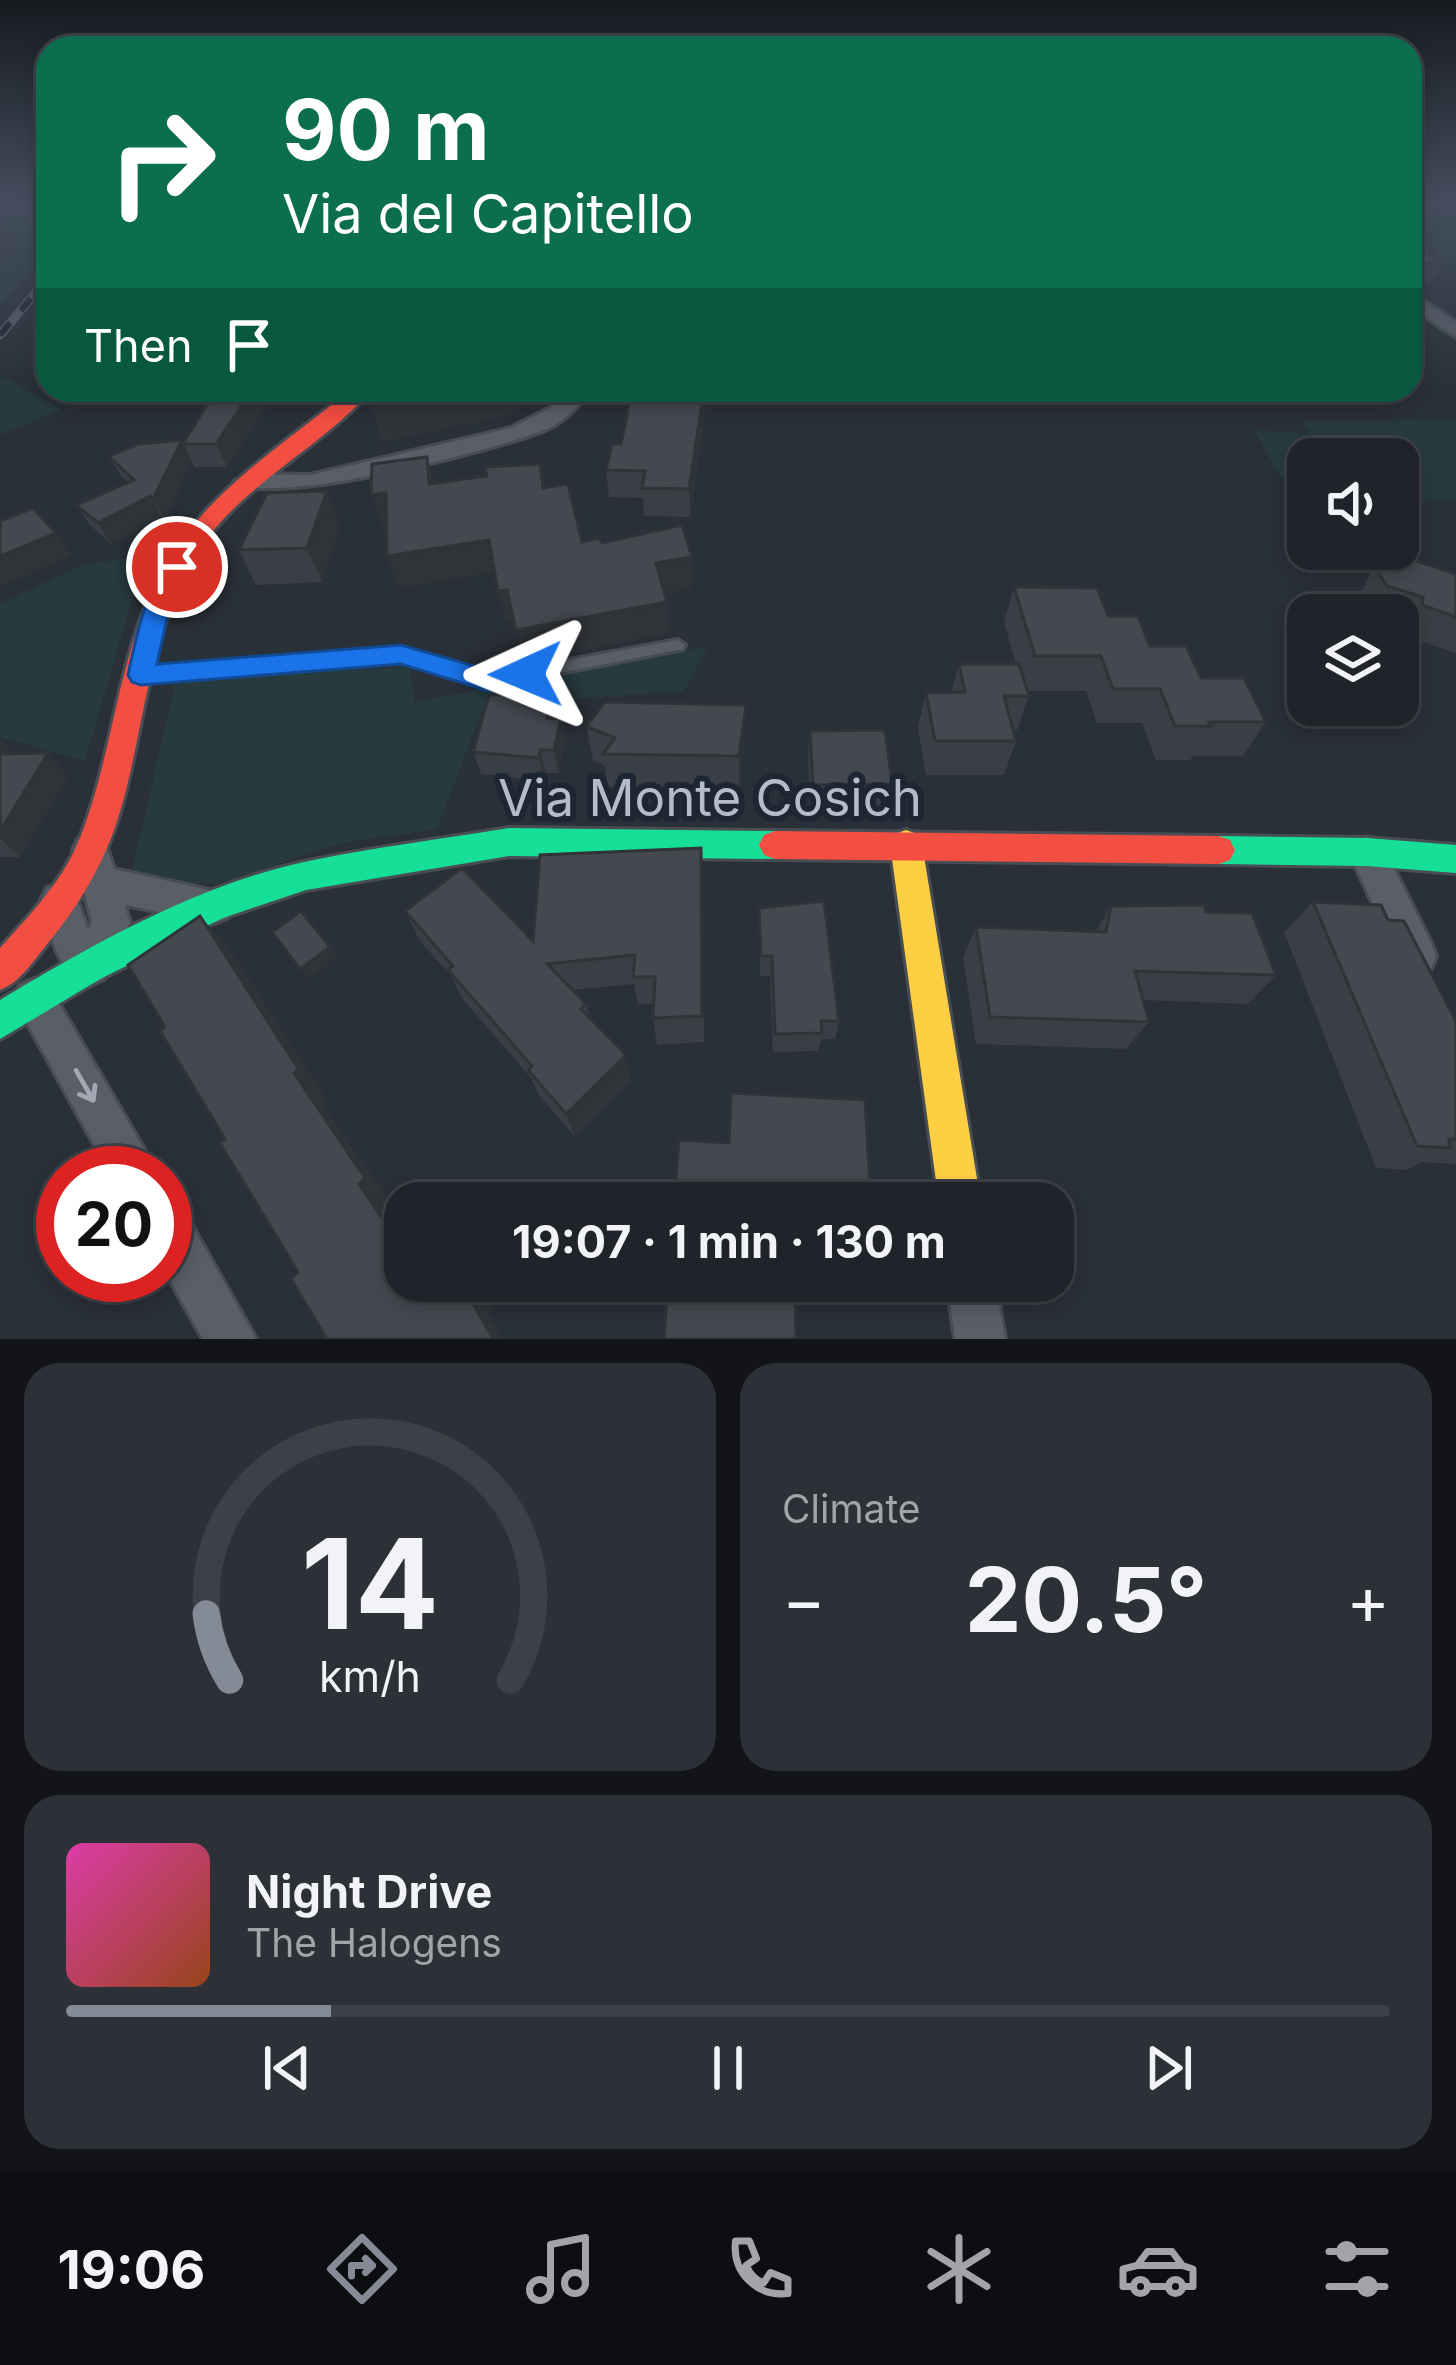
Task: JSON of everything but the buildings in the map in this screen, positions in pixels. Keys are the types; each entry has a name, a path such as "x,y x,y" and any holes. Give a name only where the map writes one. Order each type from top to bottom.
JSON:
{"street":[{"path":"1422,307 1456,331"},
{"path":"60,900 74,948 90,965 111,923 96,865 155,614 177,567 202,528 247,482 356,402"},
{"path":"247,482 310,482 518,433 548,421 572,402"},
{"name":"Via Monte Cosich","path":"17,1010 90,965 214,907 306,876 509,842 1367,852 1456,859"},
{"path":"906,844 957,1182"},
{"path":"1367,852 1436,996"},
{"path":"4,959 96,865"},
{"path":"96,865 141,894 214,907"},
{"path":"17,1010 115,1146"},
{"path":"192,1272 231,1339"},
{"path":"974,1302 980,1339"}],"lane":[{"path":"141,675 401,654 488,680 678,645"}],"green space":[{"path":"4,264 35,264 0,306"},
{"path":"0,375 36,395 36,402 62,410 0,435"},
{"path":"1456,420 1456,500 1419,501 1419,438 1287,438 1287,479 1280,477 1254,430 1310,434 1302,421"},
{"path":"145,555 85,761 0,737 0,604 79,566"},
{"path":"708,646 684,691 484,705 437,829 346,843 215,883 192,884 132,871 176,679 409,667 415,702"}],"railway":[{"path":"0,335 36,292"}],"traffic: fast":[{"path":"0,1021 90,966 214,906 306,876 509,842 775,845"},
{"path":"1219,850 1367,852 1456,859"}],"traffic: slow":[{"path":"906,844 957,1182"}],"traffic: jam":[{"path":"0,973 63,898 92,847 149,634 177,566 194,539 237,492 347,402"},
{"path":"775,845 1219,850"}],"route":[{"path":"177,567 155,614 141,675 401,654 488,680 526,674"}]}
